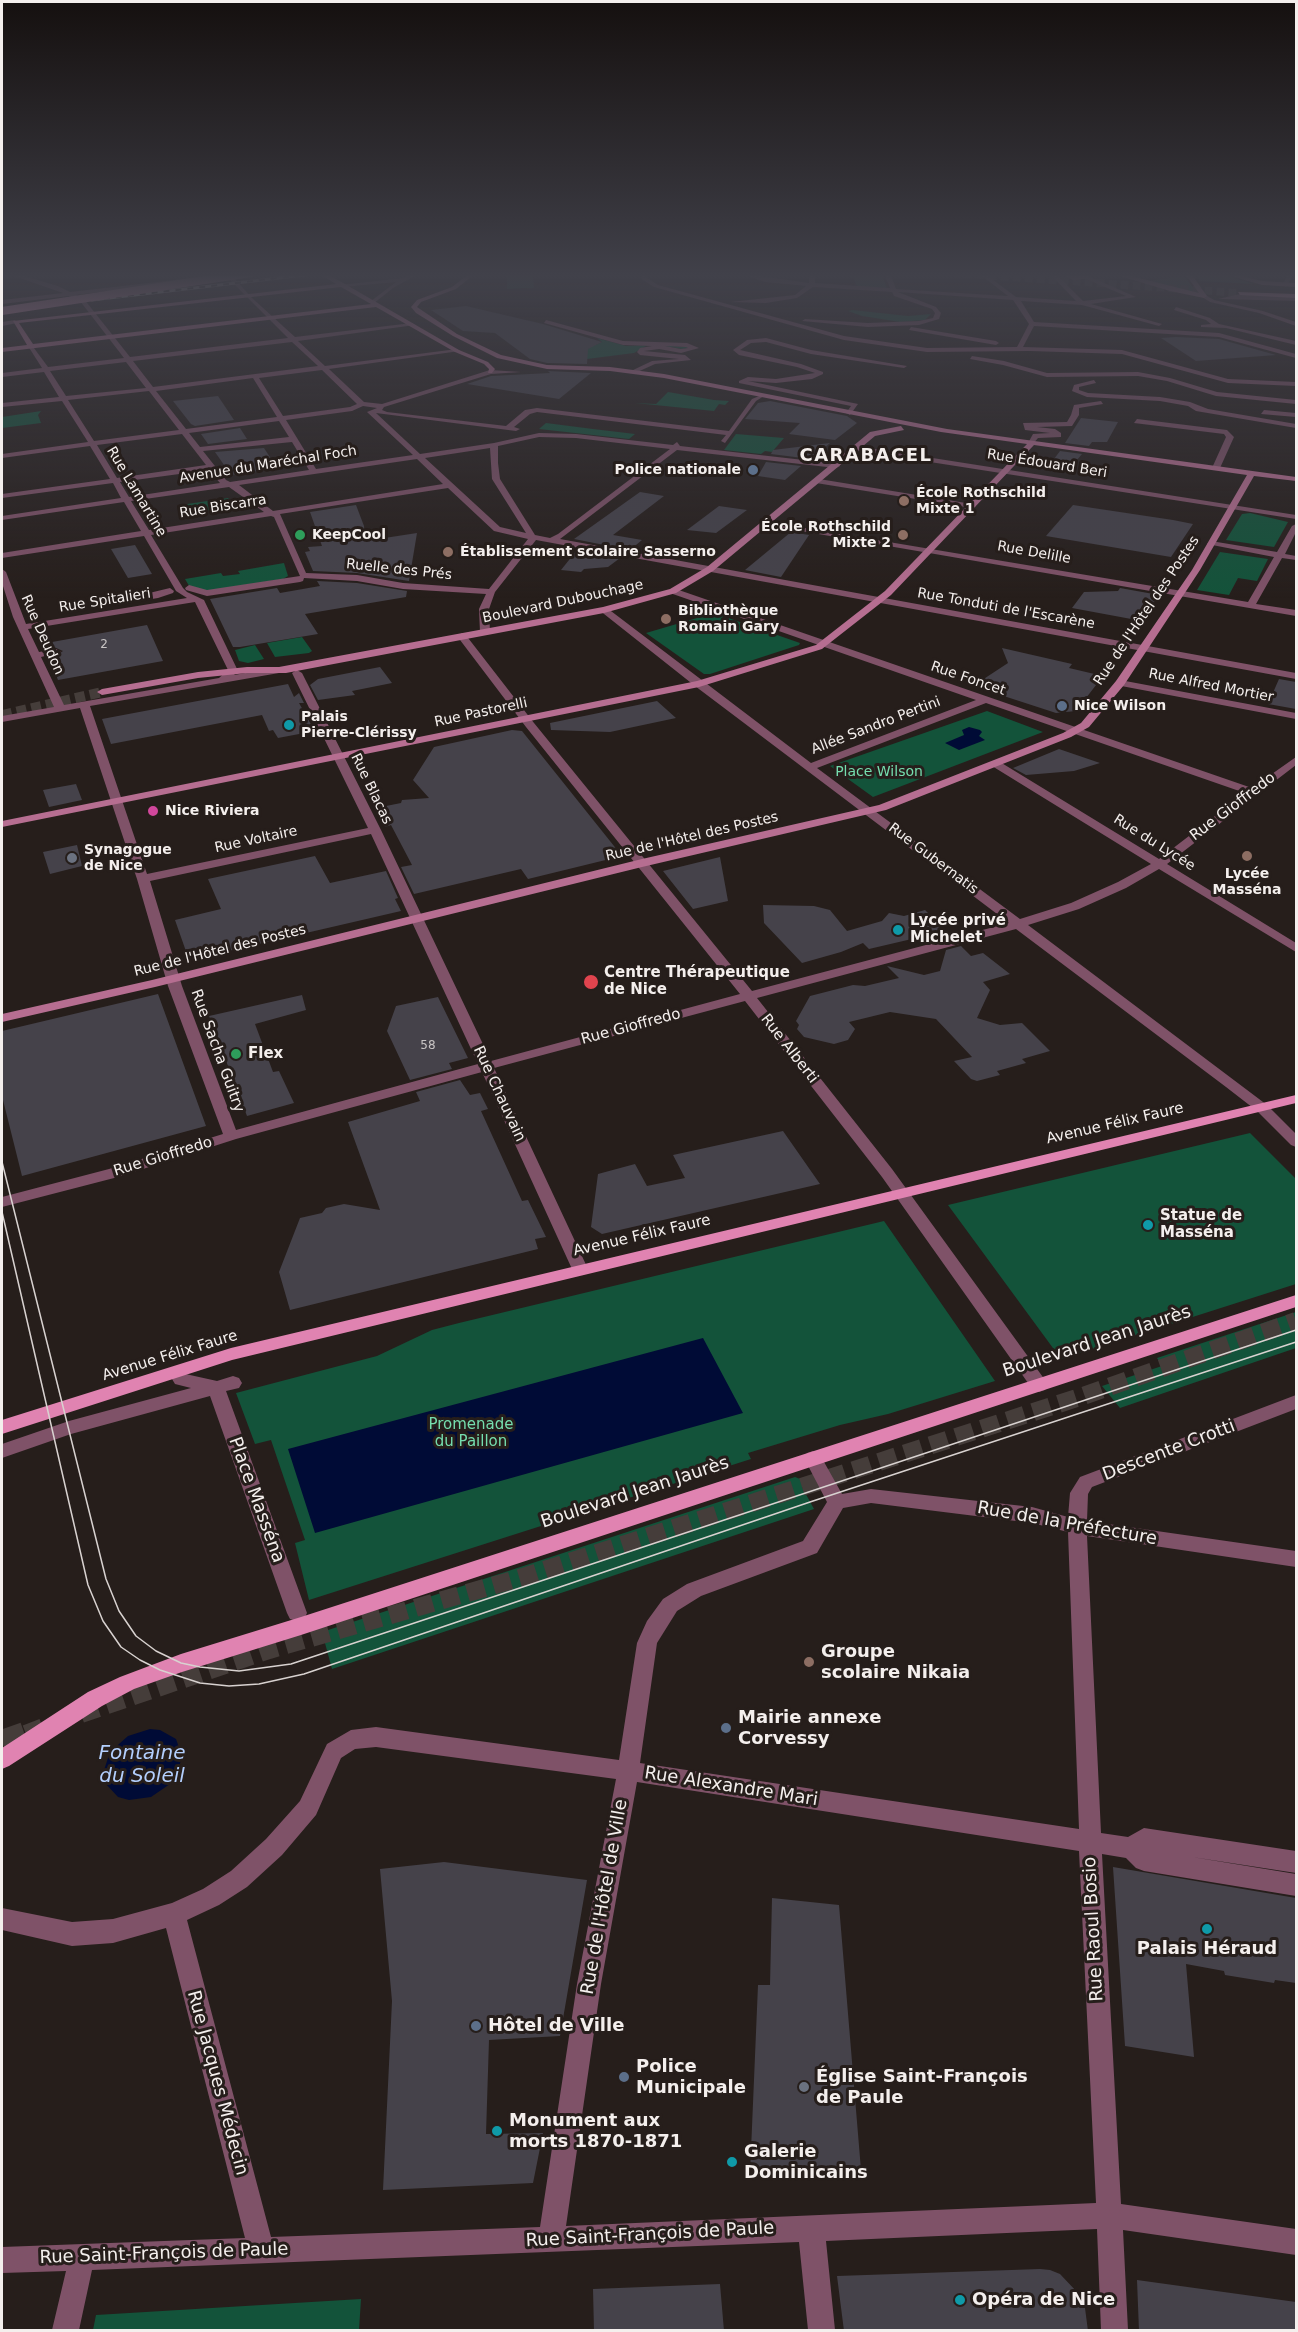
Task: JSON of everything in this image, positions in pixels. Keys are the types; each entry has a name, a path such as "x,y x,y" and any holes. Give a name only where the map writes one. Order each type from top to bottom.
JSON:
{"main road":[{"path":"688,382 948,431 1296,479"},
{"path":"850,413 867,422 873,428 873,434"},
{"path":"850,413 901,428 948,431"},
{"name":"Boulevard Dubouchage","path":"102,692 233,671 279,670 604,609 673,591 710,569 873,434 901,428"},
{"name":"Rue Pastorelli","path":"2,824 699,684 826,643 880,600 1032,442"},
{"name":"Rue de l'Hôtel des Postes","path":"2,1018 642,863 869,811 996,764 1077,730 1085,725 1120,683 1211,544 1252,473"},
{"name":"Boulevard Dubouchage","path":"279,670 297,673"},
{"name":"Avenue Félix Faure","path":"2,1427 231,1354 1296,1099"},
{"name":"Boulevard Jean Jaurès","path":"2,1759 95,1699 160,1670 1296,1301"}],"street":[{"name":"Rue Lamartine","path":"54,382 181,592 199,600 233,671"},
{"path":"148,382 223,482 231,484 272,513"},
{"path":"2,405 209,382"},
{"path":"259,382 314,472"},
{"path":"337,382 362,404 377,410 416,457 450,485"},
{"path":"352,409 357,412 377,410 461,382"},
{"path":"741,382 856,405 850,413"},
{"path":"1099,382 1075,388 1084,395 1160,399 1190,404 1205,410"},
{"path":"1143,382 1278,395 1296,393"},
{"path":"1178,382 1216,394 1296,402"},
{"path":"1237,382 1296,384"},
{"path":"716,452 754,400 762,395"},
{"path":"1125,398 1145,395 1168,397 1231,409 1295,414"},
{"path":"1032,442 1036,436 1058,435 1052,431 1028,428 1026,424 1069,424 1075,416 1075,407 1079,405 1131,402 1205,410 1296,426"},
{"path":"2,456 352,409 362,404"},
{"name":"Avenue du Maréchal Foch","path":"377,410 386,414 507,428 539,435 576,436 836,466"},
{"path":"507,428 528,412 537,410 731,433"},
{"path":"1137,421 1227,432 1230,437 1216,468"},
{"path":"549,541 561,536 675,447 691,428"},
{"name":"Avenue du Maréchal Foch","path":"2,518 494,445 539,435"},
{"path":"199,449 295,439"},
{"path":"485,632 484,609 491,592 533,538 496,479 494,445"},
{"name":"Rue Édouard Beri","path":"856,448 1296,517"},
{"path":"2,496 211,467"},
{"path":"819,481 972,506"},
{"name":"Rue Biscarra","path":"2,556 450,485"},
{"name":"Rue Tonduti de l'Escarène","path":"450,485 497,529 533,538 1296,676"},
{"name":"Ruelle des Prés","path":"272,513 277,516 301,573 305,576 357,578 403,586 491,592"},
{"name":"Rue Delille","path":"766,523 1296,613"},
{"path":"1251,605 1296,526"},
{"path":"1211,544 1296,558"},
{"name":"Rue Deudon","path":"2,572 22,627 60,708"},
{"path":"189,588 207,593 300,579 298,582 283,586 206,598"},
{"name":"Rue Spitalieri","path":"18,617 158,595 170,591"},
{"name":"Rue Foncet","path":"673,591 1254,792"},
{"name":"Rue Spitalieri","path":"22,627 193,600"},
{"name":"Rue Gubernatis","path":"604,609 699,684 1262,1108 1296,1142"},
{"name":"Rue Alberti","path":"462,636 715,953 902,1194 1039,1385"},
{"path":"35,656 56,652"},
{"name":"Boulevard Dubouchage","path":"2,719 279,670"},
{"name":"Boulevard Dubouchage","path":"222,680 233,671"},
{"name":"Rue Blacas","path":"297,673 418,918"},
{"name":"Rue Alfred Mortier","path":"1120,683 1296,716"},
{"name":"Allée Sandro Pertini","path":"810,767 987,699"},
{"name":"Rue Sacha Guitry","path":"84,704 143,879 172,978 231,1136"},
{"name":"Rue Gioffredo","path":"2,1203 231,1136 1020,924 1075,906 1122,885 1159,864 1296,760"},
{"name":"Rue du Lycée","path":"996,764 1296,948"},
{"path":"1282,770 1296,775"},
{"name":"Rue Voltaire","path":"143,879 375,830"},
{"name":"Rue Chauvain","path":"418,918 580,1269"},
{"path":"181,1379 224,1385"},
{"path":"2,1451 69,1428 224,1385"},
{"name":"Place Masséna","path":"224,1385 297,1613"},
{"name":"Descente Crotti","path":"1077,1527 1078,1492 1086,1482 1296,1402"},
{"path":"813,1458 837,1502"},
{"name":"Rue de la Préfecture","path":"837,1502 871,1496 1032,1515 1077,1527 1296,1559"},
{"name":"Rue de l'Hôtel de Ville","path":"551,2240 589,1984 628,1771 647,1643 654,1627 670,1605 693,1590 810,1547 837,1502"},
{"name":"Rue Raoul Bosio","path":"1077,1527 1090,1841 1115,2331"},
{"name":"Rue Alexandre Mari","path":"174,1914 211,1897 239,1879 274,1847 309,1808 334,1751 351,1740 376,1737 628,1771 1090,1841 1131,1848 1144,1860 1296,1885"},
{"name":"Rue Alexandre Mari","path":"1131,1848 1144,1839 1296,1862"},
{"path":"2,1919 72,1934 113,1931 174,1914"},
{"name":"Rue Jacques Médecin","path":"174,1914 261,2251"},
{"name":"Rue Saint-François de Paule","path":"2,2260 551,2240 1109,2215 1296,2242"},
{"path":"811,2227 822,2331"},
{"path":"66,2331 82,2257"}],"green space":[{"path":"668,392 729,401 725,405 719,404 714,411 635,403 656,404"},
{"path":"41,411 38,415 41,423 2,428 2,417"},
{"path":"546,423 635,434 629,439 539,429"},
{"path":"736,434 784,438 772,452 765,451 761,454 724,450"},
{"path":"228,498 233,505 205,511 192,512 187,504"},
{"path":"1250,513 1288,522 1274,547 1226,540 1242,514"},
{"path":"1220,552 1268,559 1257,581 1238,578 1229,595 1197,590"},
{"path":"284,563 288,576 283,579 207,591 191,589 185,579 221,573 223,576 240,574 238,571"},
{"path":"714,613 800,643 710,674 704,674 646,633"},
{"path":"302,637 312,651 309,653 275,657 267,643"},
{"path":"255,645 264,659 248,663 239,661 235,650"},
{"name":"Place Wilson","path":"987,711 1043,732 873,797 830,766"},
{"path":"1250,1133 1296,1179 1296,1284 1061,1359 948,1205"},
{"name":"Promenade du Paillon","path":"884,1221 995,1381 748,1453 751,1459 309,1600 295,1543 305,1540 271,1440 255,1444 236,1393 377,1356 432,1330"},
{"path":"1296,1312 1296,1348 1120,1408 1102,1386 1162,1366 1157,1358"},
{"path":"795,1477 811,1483 802,1487 814,1509 332,1669 322,1632"},
{"path":"361,2299 359,2330 93,2330 96,2315"}],"water":[{"path":"969,727 980,730 982,732 979,736 985,740 959,750 945,743 964,735 962,730"},
{"path":"703,1338 743,1413 315,1533 288,1449"},
{"name":"Fontaine du Soleil","path":"150,1729 160,1730 176,1739 182,1756 177,1775 170,1784 151,1797 129,1800 118,1797 105,1783 103,1773 110,1752 128,1736"}],"building":[{"path":"474,382 580,382 559,399 467,384"},
{"path":"218,396 234,420 195,426 173,401"},
{"path":"770,401 847,416 857,423 835,440 789,434 800,423 745,419 758,403"},
{"path":"1081,418 1118,422 1107,442 1092,442 1089,446 1065,443"},
{"path":"240,428 247,439 208,444 201,434"},
{"path":"830,443 811,459 771,454 773,450"},
{"path":"264,448 277,468 231,475 215,452"},
{"path":"1060,451 1082,454 1072,466 1051,463"},
{"path":"766,462 801,466 785,480 758,476"},
{"path":"640,492 664,496 613,535 642,540 630,550 574,539"},
{"path":"356,505 364,526 365,541 417,533 409,581 357,573 313,571 305,552 310,551 308,547 322,546 310,512"},
{"path":"1073,505 1193,524 1171,557 1046,536"},
{"path":"719,506 747,510 716,533 687,530"},
{"path":"791,532 809,535 781,577 745,570"},
{"path":"135,545 152,574 128,578 111,549"},
{"path":"577,550 620,558 608,567 584,569 581,572 561,570"},
{"path":"317,581 357,583 407,591 406,597 305,614 318,634 240,647 233,647 210,599 277,588 280,593 320,586"},
{"path":"1120,588 1159,595 1142,621 1072,608 1084,592 1118,591"},
{"path":"147,625 163,661 58,680 52,665 59,659 57,655 63,651 54,647 52,642"},
{"path":"1002,648 1072,664 1069,668 1103,676 1076,711 1056,713 973,686 1008,663"},
{"path":"380,667 392,683 352,691 355,695 318,700 310,685 318,679"},
{"path":"1279,679 1296,682 1296,709 1268,704"},
{"path":"288,684 294,697 299,693 304,703 299,703 315,731 278,738 273,730 269,731 262,715 111,744 102,719"},
{"path":"657,701 676,718 610,732 551,730 550,723"},
{"path":"512,730 522,731 622,856 528,879 521,869 414,894 401,867 412,865 391,825 385,827 376,808 401,803 402,800 429,798 413,780 434,747"},
{"path":"1059,749 1100,763 1074,771 1026,775 1013,768"},
{"path":"76,784 82,800 49,807 43,790"},
{"path":"77,845 82,866 50,874 43,852"},
{"path":"315,856 330,883 386,871 401,911 198,958 188,957 175,920 221,909 208,879"},
{"path":"720,857 728,901 693,909 663,871"},
{"path":"763,905 814,906 830,910 847,931 882,921 889,913 904,916 925,910 946,931 869,949 863,943 802,963 764,923"},
{"path":"961,946 971,956 983,953 1010,974 983,982 990,990 977,1018 1000,1025 1022,1023 1050,1051 1022,1059 1026,1063 997,1071 1000,1075 977,1081 971,1079 954,1061 972,1057 936,1019 890,1012 849,1022 855,1029 848,1040 834,1044 804,1037 797,1029 799,1025 796,1021 810,996 853,985 865,986 899,978 887,966 924,975 940,971 946,950"},
{"path":"158,994 206,1126 22,1176 2,1096 2,1031"},
{"path":"302,995 306,1010 255,1024 273,1072 279,1071 294,1103 247,1116 209,1016"},
{"path":"438,997 468,1058 449,1063 452,1069 410,1080 387,1031 396,1006"},
{"path":"460,1080 470,1095 480,1093 488,1109 481,1111 522,1201 528,1200 546,1237 535,1239 538,1249 290,1310 279,1272 300,1218 322,1213 326,1208 344,1204 380,1210 348,1122 420,1101 416,1092"},
{"path":"783,1131 820,1184 602,1234 591,1227 598,1174 635,1164 647,1186 685,1178 673,1155"},
{"name":"Hôtel de Ville","path":"444,1862 587,1880 560,2036 489,2040 486,2134 543,2133 533,2183 383,2190 392,2001 380,1869"},
{"name":"Palais Héraud","path":"1113,1867 1296,1898 1296,1983 1275,1980 1274,1983 1225,1975 1224,1971 1186,1964 1194,2057 1125,2046"},
{"name":"Église Saint-François de Paule","path":"772,1898 839,1905 861,2170 750,2174 758,1985 770,1985"},
{"name":"Opéra de Nice","path":"1040,2269 1060,2274 1077,2292 1085,2308 1088,2331 844,2331 837,2276"},
{"path":"1137,2280 1296,2302 1296,2331 1139,2331"},
{"path":"720,2284 724,2331 594,2331 593,2289"}],"tunnel":[{"path":"2,715 102,692"},
{"path":"81,1714 269,1650 523,1577 1080,1397 1296,1321"},
{"path":"26,1734 44,1727"},
{"path":"2,1742 30,1732"}],"tram line":[{"path":"2,1162 106,1579 119,1611 136,1636 156,1651 181,1663 200,1667 239,1671 291,1664 1296,1330"},
{"path":"2,1212 88,1585 103,1621 121,1647 140,1660 160,1670 200,1683 229,1686 259,1684 304,1674 810,1502 1296,1342"}],"place":[{"name":"Police nationale","path":"753,470"},
{"name":"École Rothschild Mixte 1","path":"904,501"},
{"name":"KeepCool","path":"300,535"},
{"name":"École Rothschild Mixte 2","path":"903,535"},
{"name":"Établissement scolaire Sasserno","path":"448,552"},
{"name":"Bibliothèque Romain Gary","path":"666,619"},
{"name":"Nice Wilson","path":"1062,706"},
{"name":"Palais Pierre-Clérissy","path":"289,725"},
{"name":"Nice Riviera","path":"153,811"},
{"name":"Lycée Masséna","path":"1247,856"},
{"name":"Synagogue de Nice","path":"72,858"},
{"name":"Lycée privé Michelet","path":"898,930"},
{"name":"Centre Thérapeutique de Nice","path":"591,982"},
{"name":"Flex","path":"236,1054"},
{"name":"Statue de Masséna","path":"1148,1225"},
{"name":"Groupe scolaire Nikaia","path":"809,1662"},
{"name":"Mairie annexe Corvessy","path":"726,1728"},
{"name":"Palais Héraud","path":"1207,1929"},
{"name":"Hôtel de Ville","path":"476,2026"},
{"name":"Police Municipale","path":"624,2077"},
{"name":"Église Saint-François de Paule","path":"804,2087"},
{"name":"Monument aux morts 1870-1871","path":"497,2131"},
{"name":"Galerie Dominicains","path":"732,2162"},
{"name":"Opéra de Nice","path":"960,2300"}],"district":[{"name":"CARABACEL","path":"866,456"}]}
